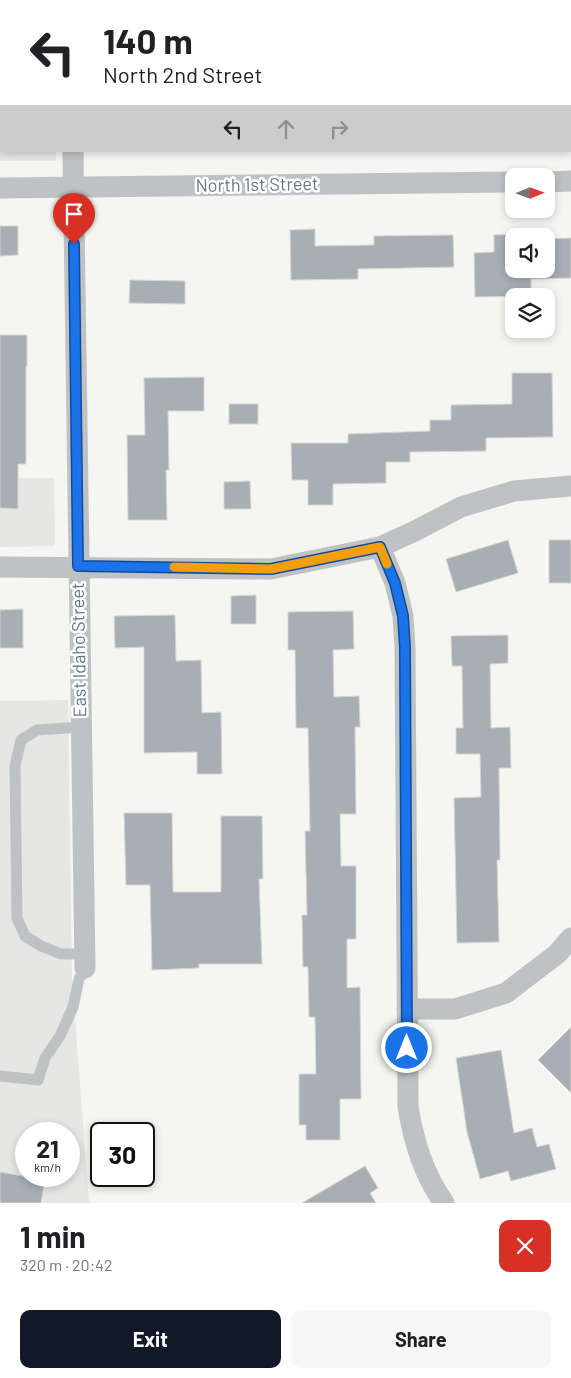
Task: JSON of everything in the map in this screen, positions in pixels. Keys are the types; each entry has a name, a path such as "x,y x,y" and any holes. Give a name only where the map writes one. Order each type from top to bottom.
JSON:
{"street":[{"name":"East Idaho Street","path":"73,152 85,961"},
{"path":"555,182 571,181"},
{"name":"North 1st Street","path":"0,188 505,182"},
{"path":"0,567 78,566 271,569 380,547 461,507 514,491 571,486"},
{"path":"380,547 395,583 401,607 405,648 408,1107 414,1140 425,1172 444,1203"},
{"path":"407,1009 455,1009 506,993 557,954 571,938"}],"lane":[{"path":"0,1076 38,1080 45,1058 60,1036 73,1007 85,961 41,946 25,936 16,918 15,766 21,740 37,730 81,728"}],"shaded area":[{"path":"0,152 56,152 56,161 0,161"},
{"path":"0,478 54,478 55,546 0,547"},
{"path":"68,700 72,978 89,1203 0,1203 0,701"}],"building":[{"path":"0,226 18,226 18,255 0,256"},
{"path":"315,229 315,246 374,245 374,236 453,235 454,267 358,269 358,279 291,280 290,230"},
{"path":"494,235 505,235 505,278 555,278 555,239 571,238 571,278 531,279 531,288 505,288 505,296 475,297 474,253 494,252"},
{"path":"130,280 185,281 185,304 129,303"},
{"path":"0,335 27,335 26,464 18,464 18,509 0,508"},
{"path":"512,373 552,373 553,437 486,438 486,451 410,452 410,462 386,462 386,483 333,484 333,505 308,505 308,480 292,480 291,443 348,443 348,434 430,431 430,420 451,420 451,405 512,404"},
{"path":"204,377 204,411 168,411 169,470 166,470 167,520 128,520 127,435 145,435 144,378"},
{"path":"229,404 258,404 258,424 229,424"},
{"path":"250,481 251,509 224,509 224,482"},
{"path":"508,540 518,573 456,592 446,559"},
{"path":"549,540 571,540 571,583 549,583"},
{"path":"256,595 256,624 231,624 231,596"},
{"path":"23,609 23,648 0,648 0,610"},
{"path":"353,611 354,649 333,650 334,697 359,696 360,727 355,727 356,814 340,814 341,866 356,866 356,939 347,939 347,988 360,987 361,1099 340,1099 340,1140 306,1140 306,1125 299,1125 299,1074 316,1074 315,1017 309,1017 308,967 303,967 302,915 307,915 305,831 310,831 308,728 296,728 295,650 288,650 288,612"},
{"path":"175,615 176,661 201,660 202,713 221,712 222,774 197,774 197,752 144,753 144,647 115,648 114,616"},
{"path":"508,635 508,663 490,664 491,728 510,727 511,768 499,768 500,860 497,860 499,942 457,943 454,798 481,797 480,754 456,754 456,728 463,728 462,666 452,666 451,636"},
{"path":"124,813 172,813 173,892 221,892 221,816 262,816 263,879 259,879 262,964 199,964 199,968 152,970 150,885 126,885"},
{"path":"571,1027 571,1093 538,1060"},
{"path":"501,1050 514,1133 532,1128 537,1147 549,1144 556,1169 511,1181 508,1171 480,1179 467,1132 456,1058"},
{"path":"365,1166 378,1188 370,1193 376,1203 302,1203"},
{"path":"0,1172 15,1175 15,1187 44,1187 41,1203 0,1203"}],"slow traffic":[{"path":"174,567 271,569 380,547 387,564"}],"route":[{"path":"74,244 78,566 271,569 380,547 395,583 403,616 405,648 407,1048"}]}
